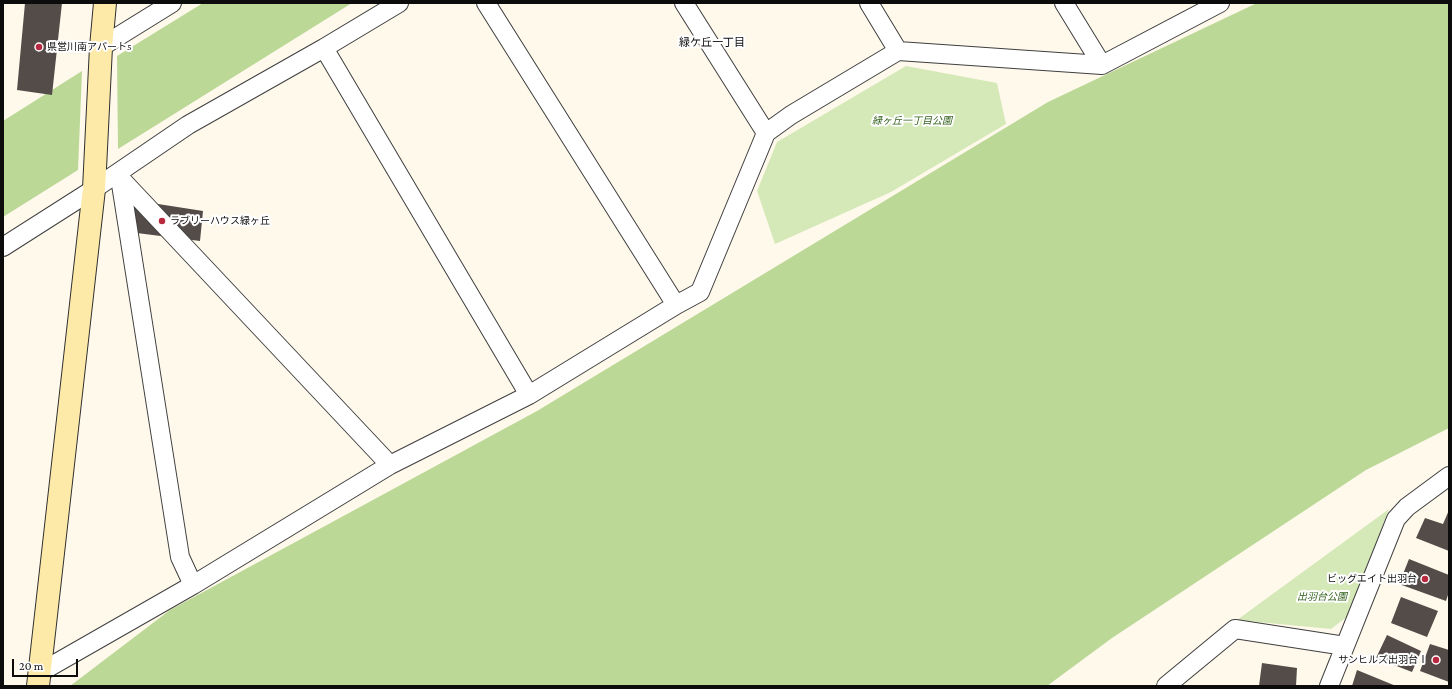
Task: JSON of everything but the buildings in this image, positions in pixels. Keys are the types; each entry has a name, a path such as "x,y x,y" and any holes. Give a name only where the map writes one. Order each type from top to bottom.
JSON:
{"street":[{"path":"38,680 94,189 101,47 105,3"},
{"path":"101,47 172,3"},
{"path":"3,247 94,189 188,125 324,48 399,3"},
{"path":"486,3 676,305"},
{"path":"684,3 766,133"},
{"path":"869,3 898,51"},
{"path":"1064,3 1102,66"},
{"path":"38,680 390,465 529,395 676,305 700,292 766,133 791,115 898,51 1102,66 1220,3"},
{"path":"324,48 529,395"},
{"path":"120,178 188,125"},
{"path":"120,178 390,465"},
{"path":"120,178 180,557 193,585"},
{"path":"1329,686 1396,518 1407,506 1449,476"},
{"path":"1166,686 1235,629 1345,646"}],"green space":[{"path":"203,3 352,3 118,149 117,56"},
{"path":"1257,3 1449,3 1449,428 1366,470 1112,638 1047,686 70,686 170,610 537,411 1048,102"},
{"name":"緑ヶ丘一丁目公園","path":"906,66 997,83 1006,124 891,192 775,244 757,191 777,142"},
{"path":"82,71 78,170 3,217 3,121"},
{"name":"出羽台公園","path":"1389,509 1348,616 1331,629 1237,620"}],"place":[{"name":"県営川南アパート5","path":"39,47"},
{"name":"ラブリーハウス緑ヶ丘","path":"162,221"},
{"name":"ビッグエイト出羽台","path":"1425,579"},
{"name":"サンヒルズ出羽台Ⅰ","path":"1436,660"}],"district":[{"name":"緑ケ丘一丁目","path":"712,43"}]}
